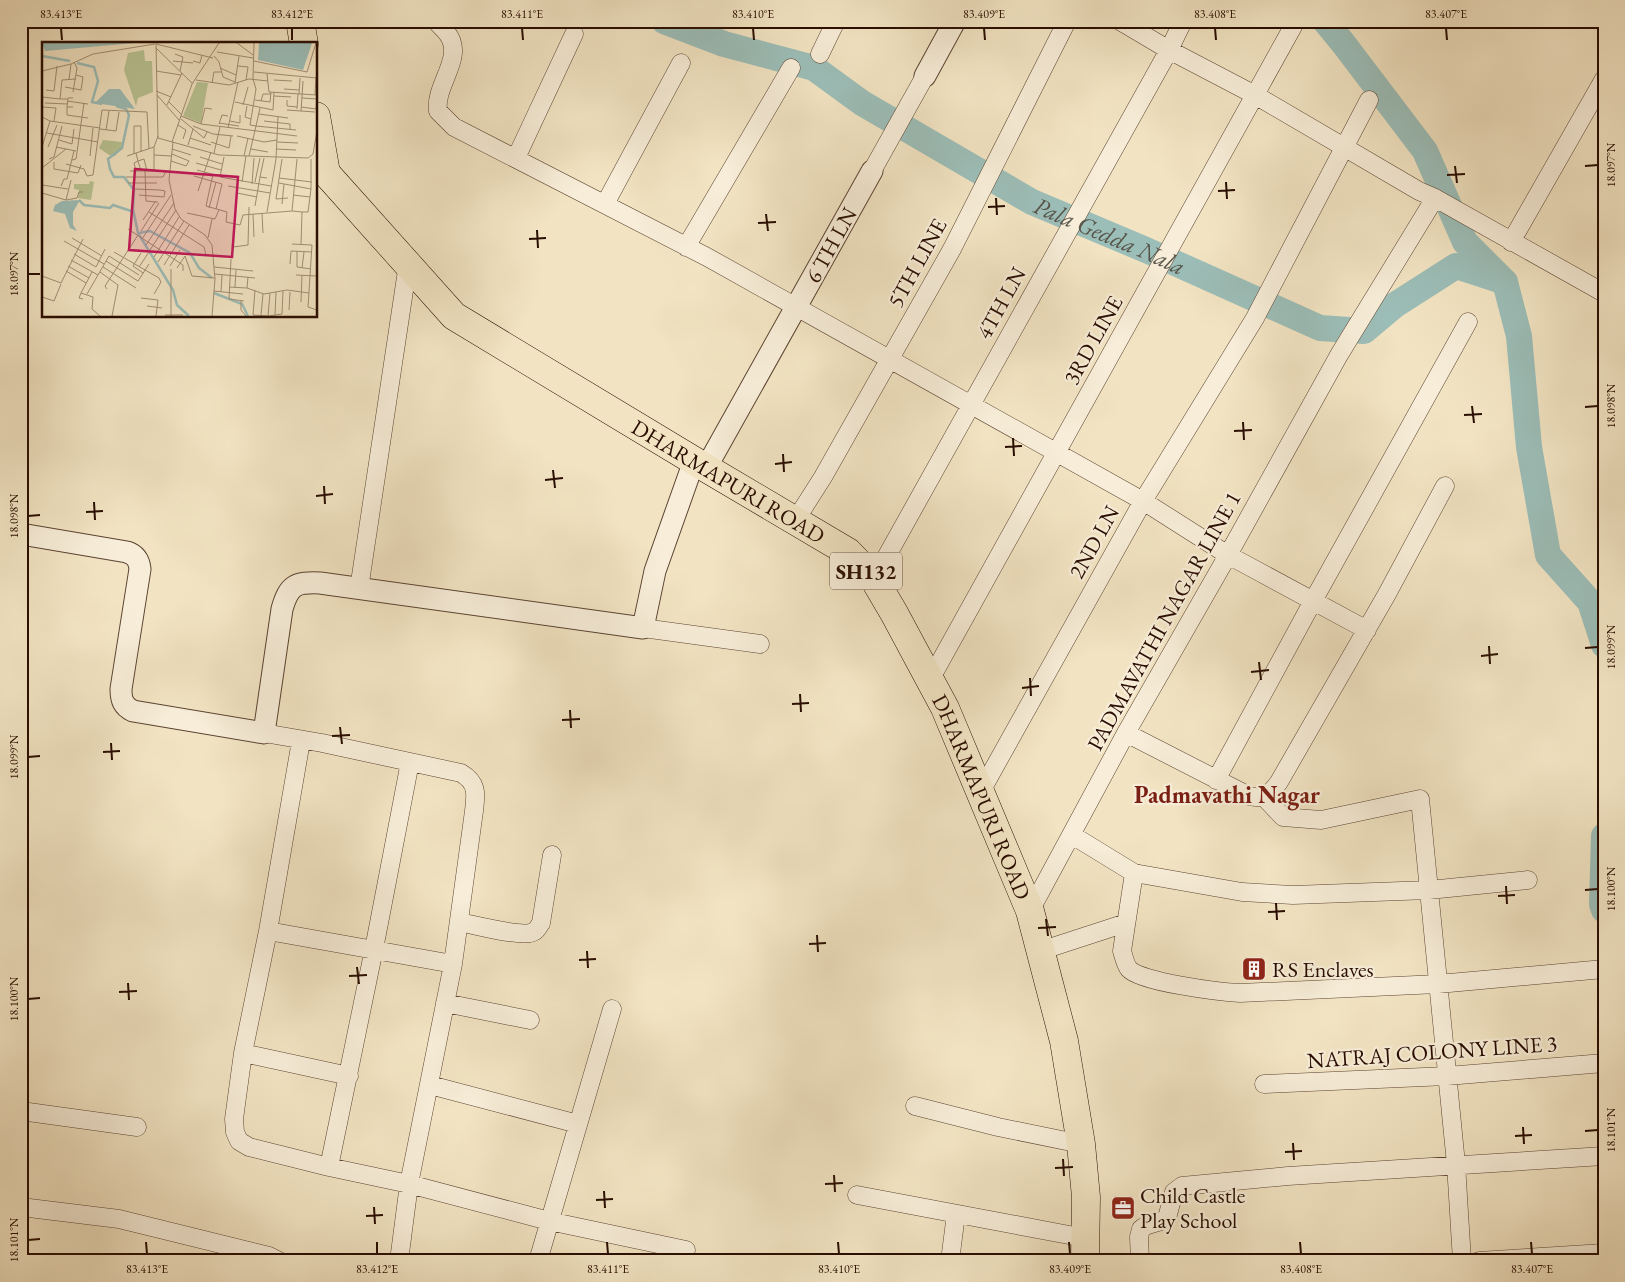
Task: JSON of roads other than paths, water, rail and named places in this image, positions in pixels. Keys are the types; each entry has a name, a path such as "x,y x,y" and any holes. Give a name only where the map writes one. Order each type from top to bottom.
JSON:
{"main road":[{"path":"300,21 304,42"},
{"name":"DHARMAPURI ROAD","path":"318,127 326,173 454,316 848,552 874,578 945,708 1030,911 1064,1041 1081,1144 1086,1197 1085,1249"}],"street":[{"path":"436,21 448,34 452,44 453,56 452,64 445,76 438,97 438,111 454,127 605,204 796,307 1143,501 1228,555 1367,630"},
{"path":"820,54 836,21"},
{"name":"6 TH LN","path":"643,628 655,571 700,465 796,307 955,21"},
{"name":"5TH LINE","path":"795,520 823,477 952,249 1067,21"},
{"path":"1120,21 1169,50 1255,96 1419,191 1603,291"},
{"name":"4TH LN","path":"874,578 1169,50 1183,21"},
{"name":"3RD LINE","path":"930,680 1296,21"},
{"path":"516,158 574,34"},
{"path":"605,204 680,63"},
{"path":"686,247 791,68"},
{"path":"1511,242 1604,79"},
{"name":"2ND LN","path":"980,793 1143,501 1255,318 1369,100"},
{"name":"PADMAVATHI NAGAR LINE 1","path":"1030,911 1126,732 1228,555 1339,355 1435,198"},
{"path":"358,589 408,264"},
{"path":"1216,780 1468,322"},
{"path":"1126,732 1249,796 1259,798 1270,794 1279,782 1367,630 1445,486"},
{"path":"21,534 127,552 133,554 139,562 140,569 121,689 122,702 125,707 133,711 264,733 410,762 461,774 469,778 474,784 476,795 453,964 409,1184 399,1261"},
{"path":"264,733 282,609 292,587 304,583 760,644"},
{"path":"301,740 268,931 243,1053 234,1119 234,1132 239,1141 249,1148 409,1184 549,1221 686,1250"},
{"path":"329,1167 410,762"},
{"path":"1264,797 1283,817 1321,820 1420,799 1456,1164 1462,1261"},
{"path":"1072,835 1134,873 1217,889 1293,895 1429,890 1528,880"},
{"path":"459,922 521,933 532,933 538,929 541,923 552,855"},
{"path":"1134,873 1122,951 1124,961 1129,969 1134,973 1213,991 1240,993 1438,984 1604,969"},
{"path":"1040,951 1126,923"},
{"path":"268,931 453,964"},
{"path":"446,1003 530,1020"},
{"path":"538,1261 612,1009"},
{"path":"243,1053 348,1076"},
{"name":"NATRAJ COLONY LINE 3","path":"1264,1084 1447,1076 1604,1063"},
{"path":"430,1085 578,1124"},
{"path":"914,1106 998,1127 1081,1144"},
{"path":"21,1111 137,1127"},
{"path":"1140,1261 1139,1237 1141,1229 1147,1224 1164,1221 1167,1218 1174,1192 1182,1186 1456,1164 1604,1156"},
{"path":"857,1195 956,1214 1085,1249"},
{"path":"21,1207 119,1219 269,1256 279,1261"},
{"path":"950,1261 956,1214"},
{"path":"1479,1261 1604,1253"}],"waterway":[{"name":"Pala Gedda Nala","path":"664,21 724,44 814,68 862,103 1032,202 1146,250 1320,328 1364,331 1395,305 1456,266 1505,282"},
{"path":"1325,21 1425,151 1465,242 1505,282 1519,336 1529,447 1548,555 1590,602 1604,645"},
{"path":"1590,602 1604,605"},
{"path":"1604,836 1602,904 1604,910"}],"place":[{"name":"RS Enclaves","path":"1254,969"},
{"name":"Child Castle Play School","path":"1123,1208"}],"district":[{"name":"Padmavathi Nagar","path":"1227,794"}]}
